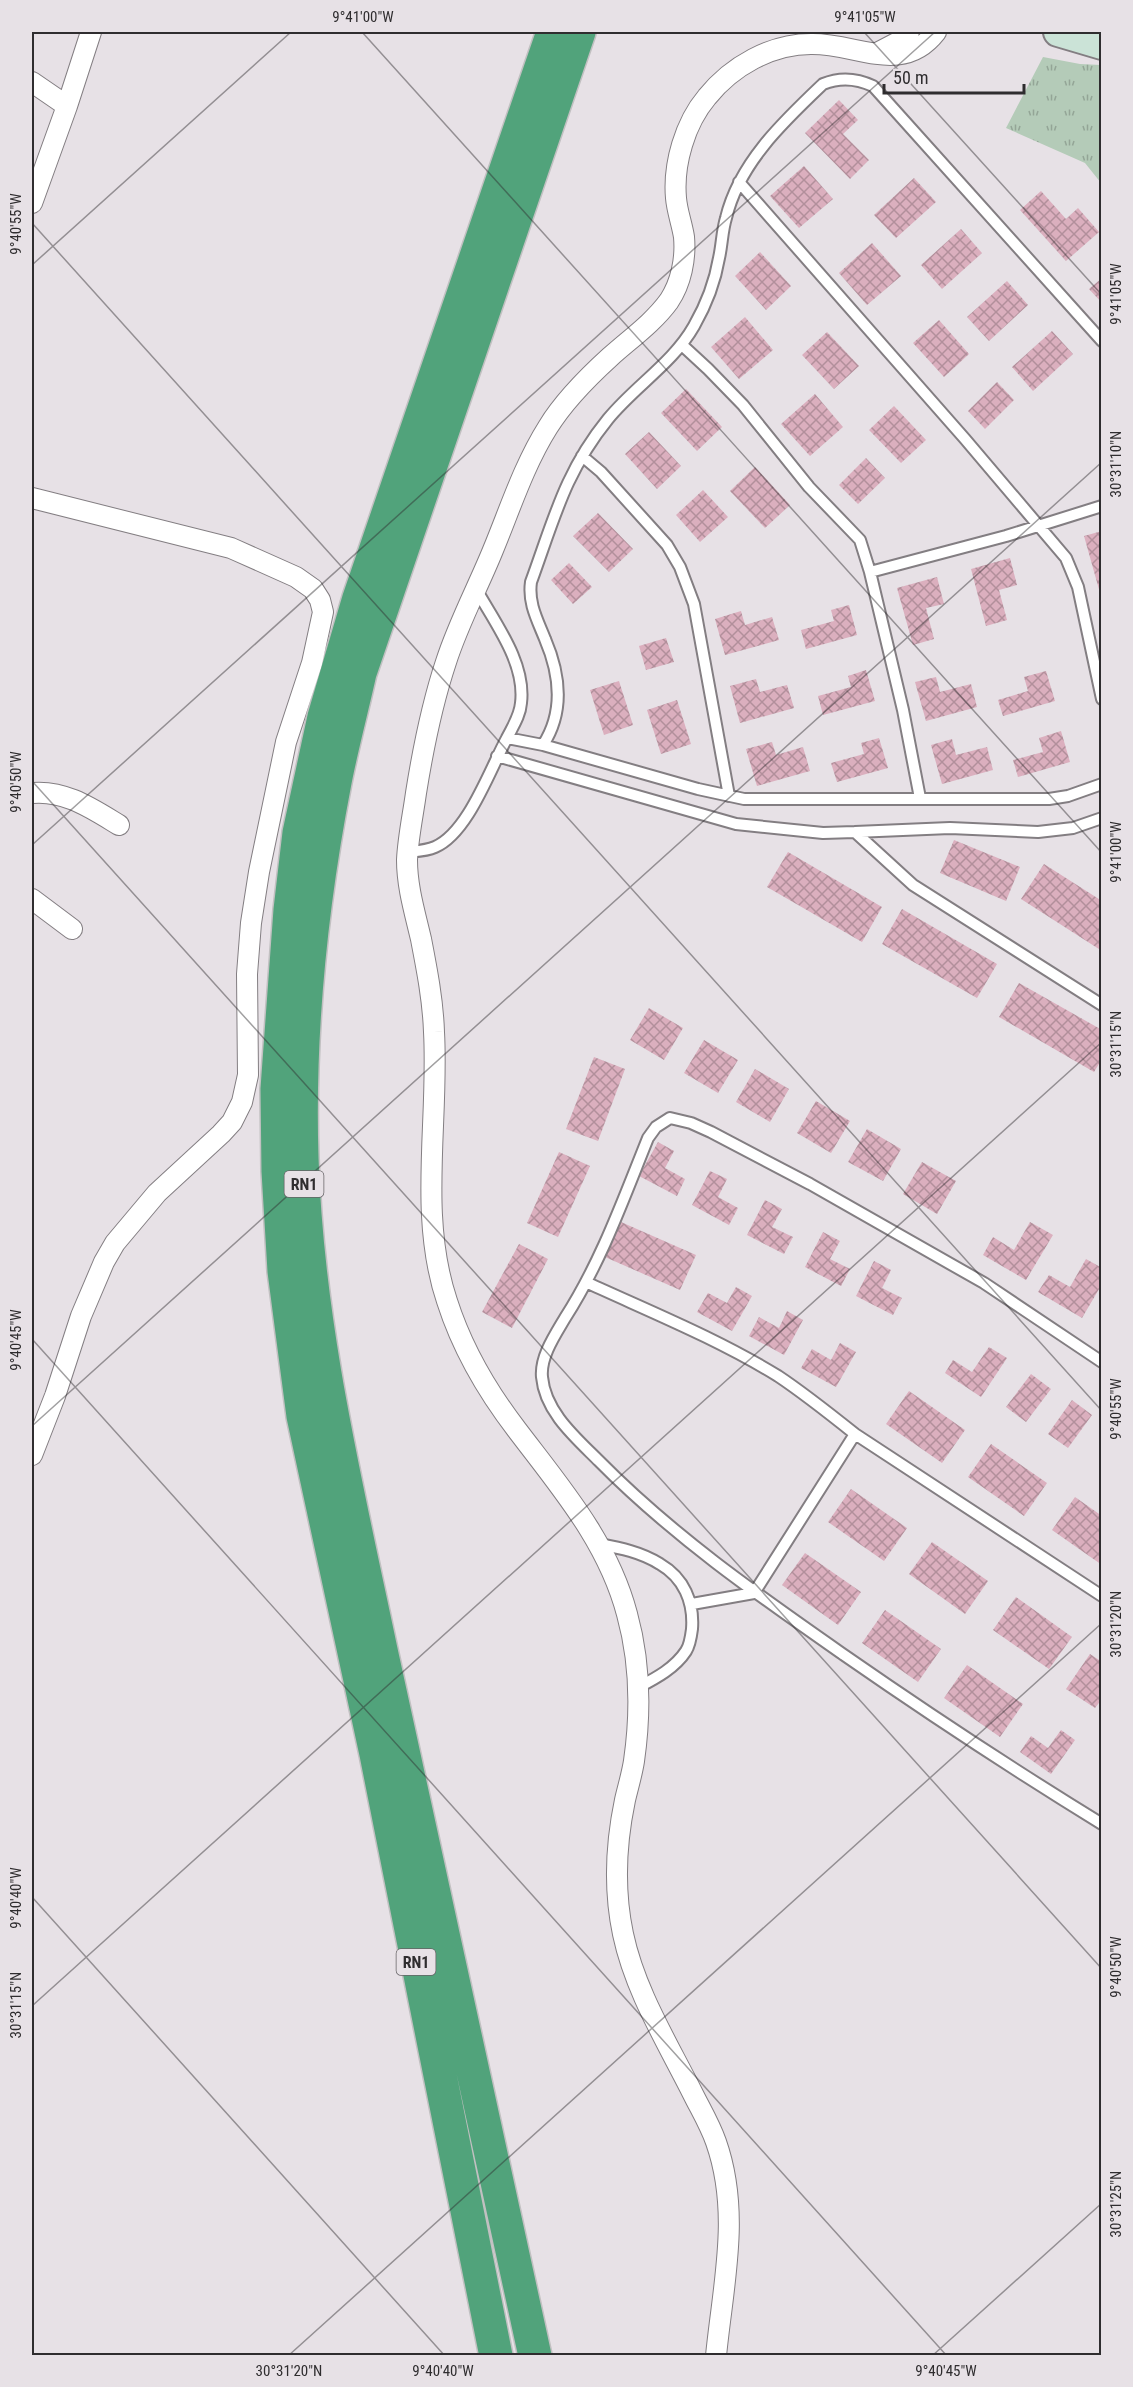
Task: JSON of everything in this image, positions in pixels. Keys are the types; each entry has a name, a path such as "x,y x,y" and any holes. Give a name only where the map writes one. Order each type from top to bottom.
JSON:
{"highway":[{"name":"RN1","path":"496,2355 369,1721 303,1416 284,1270 278,1171 277,1089 283,989 299,832 324,717 359,598 553,32"},
{"name":"RN1","path":"535,2355 419,1832 331,1416 310,1271 302,1159 303,1064 308,969 318,879 335,779 360,673 579,32"}],"street":[{"path":"32,203 91,32"},
{"path":"876,53 900,41 909,32"},
{"path":"716,2355 730,2240 729,2204 719,2149 709,2124 646,2002 630,1962 621,1924 618,1844 633,1765 639,1687 629,1621 622,1595 599,1544 566,1493 515,1428 475,1367 446,1299 433,1232 435,1032 426,963 408,882 407,852 423,752 446,659 528,464 550,424 591,375 650,323 667,304 678,286 684,263 684,238 675,190 678,164 691,120 705,98 744,63 767,52 809,43 894,55 915,52 927,44 936,32"},
{"path":"1058,32 1101,45"},
{"path":"32,82 67,106"},
{"path":"32,498 231,548 296,577 313,589 320,600 323,612 312,663 286,742 259,872 251,923 247,974 248,1075 242,1102 232,1122 157,1193 115,1243 104,1262 81,1316 44,1427 32,1455"},
{"path":"32,793 51,793 66,797 85,804 119,825"},
{"path":"32,899 72,929"}],"lane":[{"path":"543,745 556,718 558,683 556,668 536,621 529,595 531,582 560,496 582,456 609,417 682,345 704,308 713,282 726,218 739,182 751,162 772,137 823,84 844,79 873,86 1101,340"},
{"path":"739,182 1040,526 1072,568 1078,586 1101,699"},
{"path":"682,345 743,405 809,487 860,540 870,572 903,710 920,798"},
{"path":"582,456 601,472 667,545 680,567 694,604 729,796"},
{"path":"870,572 1040,526 1101,506"},
{"path":"407,852 435,848 458,830 473,806 518,717 521,702 520,679 512,655 477,589"},
{"path":"507,738 543,745 729,796 772,800 1049,799 1068,796 1101,784"},
{"path":"497,756 736,824 823,833 950,828 1038,832 1073,828 1101,818"},
{"path":"855,832 913,885 1101,1005"},
{"path":"1101,1362 984,1283 895,1232 711,1132 691,1123 670,1118 656,1127 648,1138 588,1283 559,1327 544,1357 541,1374 543,1389 559,1420 662,1521 754,1593 991,1756 1101,1824"},
{"path":"588,1283 723,1346 776,1376 820,1405 855,1434 1101,1596"},
{"path":"692,1605 754,1593 855,1434"},
{"path":"599,1544 644,1556 662,1565 677,1578 692,1605 691,1638 687,1650 659,1677 639,1687"}],"green space":[{"path":"1043,57 1080,64 1101,65 1101,183 1085,163 1006,128"}],"building":[{"path":"839,100 858,120 843,134 869,160 850,179 805,133"},
{"path":"804,166 833,199 799,228 770,196"},
{"path":"914,178 936,202 896,238 874,215"},
{"path":"1041,191 1066,219 1078,208 1099,232 1066,261 1020,210"},
{"path":"961,229 982,253 942,289 921,265"},
{"path":"872,243 901,276 867,305 839,273"},
{"path":"760,252 791,286 766,310 735,276"},
{"path":"1102,278 1102,303 1089,289"},
{"path":"1007,281 1028,305 989,341 967,317"},
{"path":"745,317 773,350 739,379 711,347"},
{"path":"939,320 969,354 944,377 913,343"},
{"path":"1052,331 1073,354 1033,391 1012,367"},
{"path":"827,332 859,366 834,389 802,355"},
{"path":"997,382 1014,400 985,429 968,411"},
{"path":"686,389 722,427 697,451 661,413"},
{"path":"815,394 843,427 810,456 781,424"},
{"path":"894,406 926,440 901,463 869,430"},
{"path":"649,432 681,466 657,489 625,454"},
{"path":"866,458 885,478 858,504 839,485"},
{"path":"755,467 790,505 765,528 730,491"},
{"path":"703,490 728,517 700,542 676,515"},
{"path":"598,513 633,549 609,572 573,536"},
{"path":"1102,531 1102,592 1100,593 1084,536"},
{"path":"1010,558 1017,585 999,590 1007,620 986,626 971,569"},
{"path":"569,563 592,587 573,604 551,580"},
{"path":"937,577 944,604 926,608 934,639 913,645 897,588"},
{"path":"849,605 857,635 806,649 801,630 834,621 831,610"},
{"path":"741,611 745,625 772,617 779,640 725,655 715,619"},
{"path":"666,638 674,662 646,670 639,646"},
{"path":"866,670 875,701 823,715 818,696 851,687 848,676"},
{"path":"1046,671 1055,701 1003,716 998,700 1028,691 1024,677"},
{"path":"936,677 940,692 971,684 977,707 926,721 915,682"},
{"path":"756,679 760,692 787,685 794,708 740,723 730,686"},
{"path":"619,681 633,725 604,735 590,690"},
{"path":"677,700 691,744 661,754 647,710"},
{"path":"1061,731 1070,762 1018,777 1013,760 1043,752 1039,738"},
{"path":"879,738 888,768 837,782 831,763 864,754 861,743"},
{"path":"952,739 956,755 987,747 993,770 942,784 931,745"},
{"path":"772,742 776,755 803,747 810,771 757,786 746,749"},
{"path":"954,840 1020,867 1006,901 940,873"},
{"path":"788,852 882,907 862,942 767,887"},
{"path":"1044,864 1102,901 1102,951 1021,899"},
{"path":"902,909 997,964 977,998 882,944"},
{"path":"1019,983 1102,1030 1102,1059 1094,1072 999,1017"},
{"path":"649,1008 683,1028 664,1060 630,1040"},
{"path":"704,1040 738,1060 718,1093 684,1073"},
{"path":"594,1057 625,1069 598,1141 566,1129"},
{"path":"755,1069 789,1089 770,1122 736,1102"},
{"path":"816,1101 850,1121 831,1153 797,1133"},
{"path":"867,1129 901,1149 883,1181 848,1162"},
{"path":"658,1142 674,1151 665,1168 685,1179 677,1196 639,1176"},
{"path":"559,1152 590,1166 558,1237 527,1223"},
{"path":"922,1162 956,1181 937,1214 903,1194"},
{"path":"710,1171 727,1179 718,1197 738,1208 729,1225 692,1205"},
{"path":"765,1200 782,1209 772,1227 793,1237 784,1254 747,1235"},
{"path":"621,1222 696,1255 680,1290 605,1257"},
{"path":"1030,1222 1053,1235 1026,1280 983,1255 993,1237 1014,1250"},
{"path":"823,1232 840,1241 830,1259 850,1269 841,1286 805,1267"},
{"path":"519,1244 548,1259 512,1328 482,1312"},
{"path":"1086,1259 1102,1268 1102,1284 1082,1318 1038,1292 1049,1275 1070,1287"},
{"path":"874,1261 891,1270 882,1288 902,1298 893,1315 856,1296"},
{"path":"736,1287 752,1296 732,1331 697,1312 708,1293 727,1303"},
{"path":"787,1311 803,1320 784,1355 749,1336 759,1317 779,1328"},
{"path":"840,1343 856,1352 836,1387 801,1368 812,1349 831,1360"},
{"path":"989,1347 1007,1358 981,1397 945,1373 953,1360 972,1372"},
{"path":"1031,1374 1051,1389 1026,1422 1006,1407"},
{"path":"909,1391 965,1430 942,1463 886,1424"},
{"path":"1072,1400 1092,1415 1068,1448 1048,1434"},
{"path":"991,1444 1047,1483 1024,1516 968,1477"},
{"path":"851,1489 907,1528 884,1561 828,1522"},
{"path":"1075,1497 1102,1516 1102,1565 1052,1530"},
{"path":"932,1542 988,1581 965,1614 909,1574"},
{"path":"805,1553 861,1592 838,1625 782,1585"},
{"path":"1016,1597 1072,1637 1049,1669 993,1630"},
{"path":"885,1610 941,1649 918,1682 862,1643"},
{"path":"1090,1654 1102,1662 1102,1699 1095,1708 1066,1689"},
{"path":"967,1665 1023,1704 1000,1737 944,1698"},
{"path":"1061,1730 1075,1740 1051,1774 1020,1752 1031,1736 1048,1748"}]}
